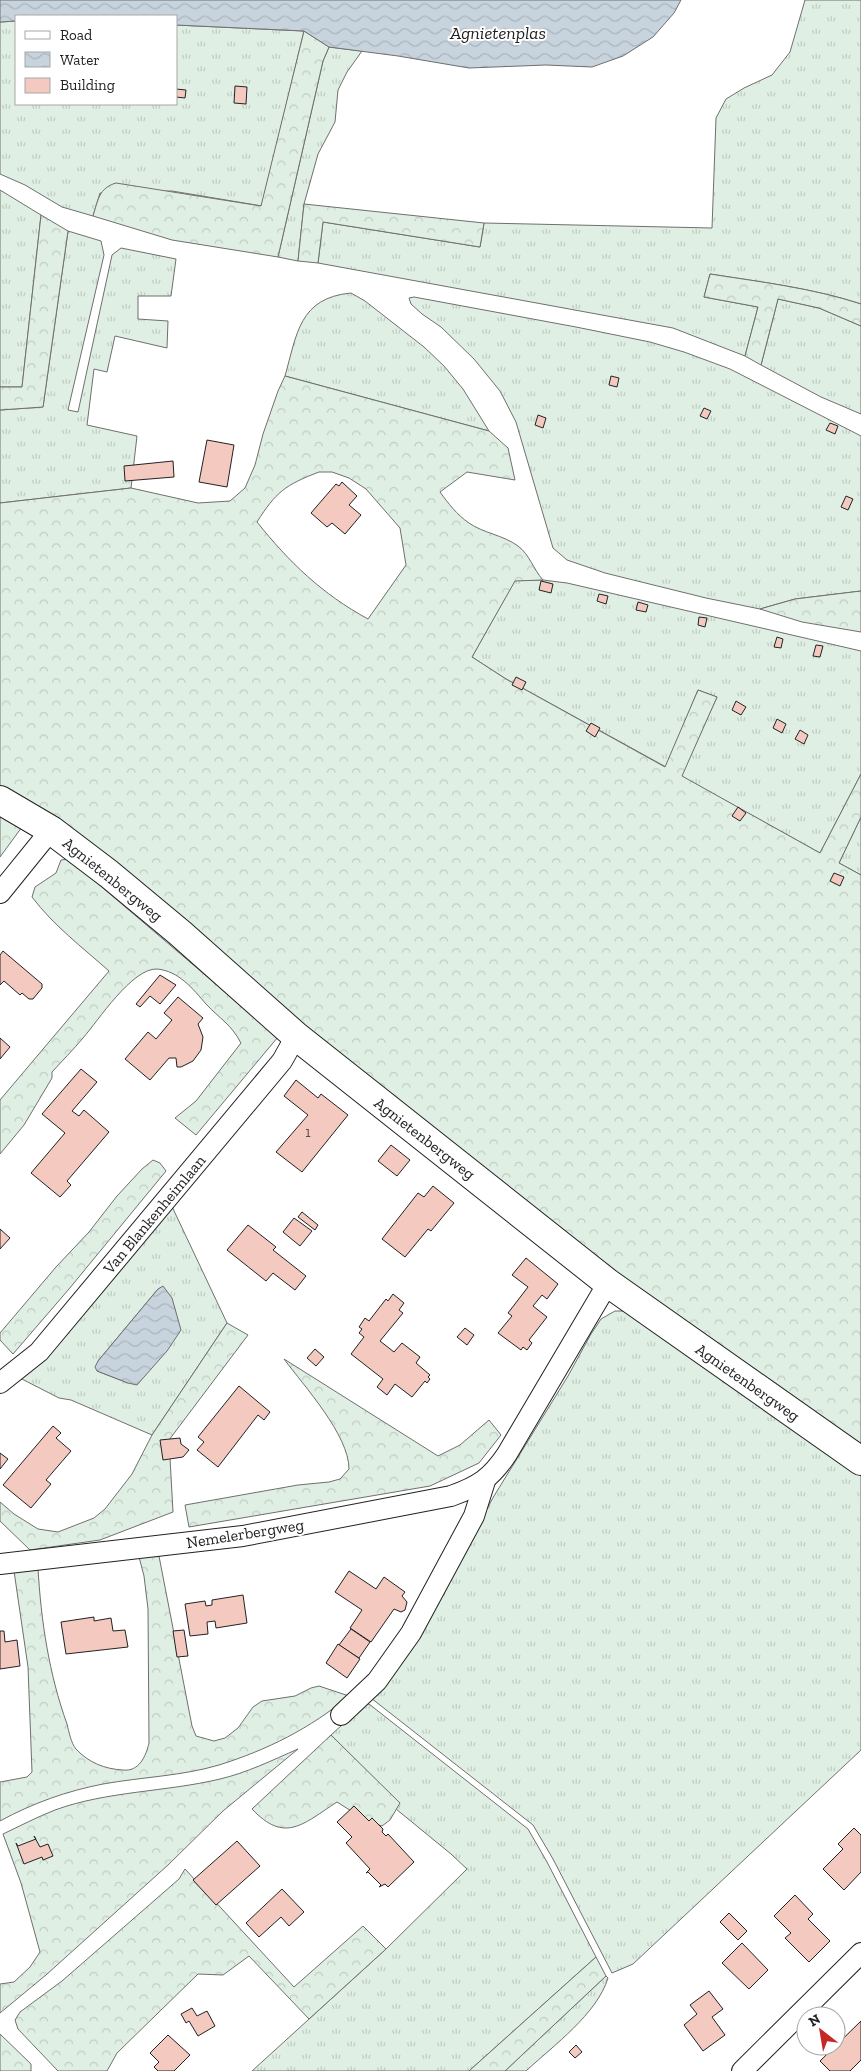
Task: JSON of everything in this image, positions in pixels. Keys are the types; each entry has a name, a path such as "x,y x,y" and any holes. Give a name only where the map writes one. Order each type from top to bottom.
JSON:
{"street":[{"name":"Agnietenbergweg","path":"0,800 51,830 109,874 180,933 296,1036 608,1283 861,1461"},
{"path":"0,894 51,830"},
{"name":"Van Blankenheimlaan","path":"0,1383 39,1352 282,1061 296,1036"},
{"name":"Nemelerbergweg","path":"0,1564 243,1536 452,1496 469,1490 485,1481 496,1470 507,1454 608,1283"},
{"name":"Nemelerbergweg","path":"341,1716 377,1681 411,1633 474,1516 485,1481"},
{"path":"742,2071 861,1953"}],"green space":[{"path":"805,0 861,0 861,304 805,290 710,274 704,297 758,307 745,356 673,328 318,263 323,222 480,247 484,223 712,228 716,118 726,99 772,75 790,52"},
{"path":"15,21 15,105 178,105 178,25 304,31 262,206 172,191 100,193 93,216 62,207 25,185 0,174 0,22"},
{"path":"304,31 329,47 323,61 278,257 172,240 93,216 103,191 116,183 261,206"},
{"path":"329,47 362,51 347,72 338,90 335,122 318,154 304,204 298,261 278,257 323,61"},
{"path":"0,190 41,215 22,387 0,387"},
{"path":"304,204 484,223 480,247 323,222 318,263 298,261"},
{"path":"41,215 68,231 43,407 0,410 0,387 22,387"},
{"path":"68,231 101,241 104,255 68,410 78,412 112,255 121,248 176,259 171,296 138,296 138,319 168,321 167,348 115,336 107,372 94,369 87,425 137,436 131,488 0,503 0,410 43,407"},
{"path":"710,274 805,290 861,304 861,326 819,308 778,299 761,365 745,356 758,307 704,297"},
{"path":"351,293 365,301 424,347 444,366 463,389 489,431 285,376 297,333 310,310 320,302 334,296"},
{"path":"414,297 650,342 684,352 730,369 861,436 861,591 795,599 760,609 706,598 605,573 567,560 553,548 516,422 500,391 474,359 441,327 411,304 409,298"},
{"path":"778,299 819,308 861,326 861,414 821,397 761,365"},
{"path":"285,376 489,431 508,448 515,480 467,472 440,492 457,513 469,523 518,546 526,554 543,580 515,581 472,657 506,679 665,767 698,690 717,697 682,776 820,853 861,774 861,817 839,863 861,875 861,1451 659,1310 0,788 0,503 131,488 198,503 230,501 245,488 255,465 263,434","holes":["319,472 332,472 349,478 366,489 400,528 406,565 368,619 336,599 307,576 281,551 257,522 276,496 289,486"]},
{"path":"515,580 543,580 567,583 861,651 861,774 820,853 681,776 717,697 698,690 666,767 506,679 472,657"},
{"path":"861,591 861,632 802,622 760,609 795,599"},
{"path":"0,812 22,827 0,857"},
{"path":"861,817 861,875 839,863"},
{"path":"69,859 278,1037 196,1135 175,1118 196,1101 241,1043 229,1026 185,982 172,973 157,969 147,971 137,977 106,1008 52,1072 52,1078 24,1125 0,1154 0,1100 109,971 59,927 32,897 35,887 56,873 61,860"},
{"path":"153,1160 160,1163 166,1171 13,1354 0,1340 0,1333 56,1267 89,1232 117,1196"},
{"path":"167,1196 227,1323 152,1435 71,1400 59,1398 16,1376","holes":["163,1287 128,1383 97,1371 98,1361 158,1289"]},
{"path":"615,1311 624,1311 861,1474 861,1750 633,1964 612,1973 553,1859 533,1825 371,1698 411,1646 494,1496 568,1376 591,1334 601,1319"},
{"path":"227,1323 248,1335 169,1440 173,1512 100,1540 30,1550 0,1521 0,1502 14,1514 38,1529 58,1532 94,1518 105,1509 132,1474 152,1435"},
{"path":"284,1359 438,1456 460,1445 489,1420 501,1435 479,1463 430,1486 189,1527 185,1505 298,1485 329,1482 340,1479 349,1469 342,1441 334,1426"},
{"path":"158,1551 192,1726 196,1736 214,1741 225,1738 238,1728 253,1707 262,1701 295,1696 311,1688 319,1686 349,1696 334,1708 288,1737 237,1759 191,1772 103,1784 76,1790 50,1798 0,1821 0,1782 27,1777 32,1772 28,1667 14,1571 38,1568 41,1608 51,1667 74,1747 86,1758 98,1764 110,1768 129,1770 141,1762 149,1743 148,1609 144,1576 138,1553"},
{"path":"369,1704 528,1829 596,1957 469,2071 252,2071 386,1949 467,1869 396,1809 399,1803 331,1735 364,1705"},
{"path":"331,1735 400,1803 390,1820 382,1826 367,1821 337,1802 304,1823 284,1828 274,1826 252,1809"},
{"path":"298,1749 223,1811 168,1865 46,1975 0,2013 0,1984 14,1982 30,1967 40,1952 21,1883 3,1834 55,1810 75,1804 116,1795 179,1787 220,1779 250,1770"},
{"path":"185,1869 294,1987 363,1926 386,1949 309,2019 249,1956 223,1975 198,1974 117,2053 107,2071 58,2071 18,2029 15,2020 20,2012 62,1981 179,1879"},
{"path":"596,1957 606,1976 505,2071 469,2071"},
{"path":"606,1976 608,1978 594,2004 561,2040 526,2071 505,2071"},
{"path":"0,2034 31,2064 31,2071 0,2071"}],"water":[{"name":"Agnietenplas","path":"0,0 681,0 674,13 653,37 623,56 592,67 546,65 469,68 329,47 304,31 178,25 178,15 15,15 15,21 0,22"},
{"path":"163,1286 172,1298 181,1330 167,1351 137,1385 97,1371 95,1367 98,1361 158,1289"}],"building":[{"path":"235,86 247,87 246,104 234,103"},
{"path":"178,89 186,90 185,98 178,97"},
{"path":"611,376 619,378 617,387 609,385"},
{"path":"704,408 711,411 707,419 700,416"},
{"path":"538,415 546,418 543,428 535,425"},
{"path":"830,423 838,426 835,434 826,430"},
{"path":"207,440 234,445 227,487 199,482"},
{"path":"173,461 174,477 125,481 124,466"},
{"path":"342,482 357,496 349,505 361,515 345,534 332,523 327,527 311,513 336,484 339,486"},
{"path":"846,496 853,499 848,510 841,507"},
{"path":"541,581 553,584 551,593 539,590"},
{"path":"599,594 608,596 606,604 597,601"},
{"path":"638,602 648,605 646,612 636,610"},
{"path":"699,617 707,618 705,627 698,625"},
{"path":"777,637 783,639 781,648 774,647"},
{"path":"816,645 823,646 820,657 813,656"},
{"path":"516,677 526,682 522,690 512,685"},
{"path":"736,701 746,707 741,715 732,710"},
{"path":"777,719 786,724 782,733 773,728"},
{"path":"591,723 600,728 595,737 586,731"},
{"path":"800,730 808,735 804,744 795,739"},
{"path":"738,807 746,813 740,821 732,816"},
{"path":"834,873 844,877 840,886 830,881"},
{"path":"3,951 42,984 42,988 33,999 29,999 22,993 20,995 4,981 0,985 0,955"},
{"path":"160,975 176,985 160,1004 150,996 140,1007 136,1004"},
{"path":"178,997 203,1018 198,1024 203,1037 201,1050 193,1061 181,1067 177,1067 176,1058 169,1058 150,1080 125,1059 148,1032 156,1039 172,1020 164,1013"},
{"path":"0,1038 10,1047 0,1059"},
{"path":"81,1069 97,1082 72,1111 79,1116 84,1110 109,1132 67,1181 71,1185 60,1197 31,1173 65,1133 42,1114"},
{"path":"296,1080 318,1098 321,1094 348,1115 302,1172 276,1152 308,1115 284,1096"},
{"path":"391,1145 410,1160 397,1176 378,1161"},
{"path":"433,1186 454,1203 431,1231 428,1229 405,1257 382,1239 418,1193 424,1197"},
{"path":"302,1212 318,1225 315,1230 298,1217"},
{"path":"294,1218 312,1231 300,1246 283,1232"},
{"path":"248,1225 276,1247 273,1250 306,1276 295,1290 273,1273 266,1281 227,1250"},
{"path":"0,1229 10,1238 0,1249"},
{"path":"526,1258 558,1284 547,1299 542,1295 533,1306 547,1317 529,1340 532,1343 527,1350 523,1347 521,1350 498,1333 512,1316 508,1313 528,1287 512,1275"},
{"path":"393,1294 404,1303 399,1310 403,1313 380,1341 394,1352 402,1343 420,1357 416,1363 430,1375 427,1383 425,1381 412,1397 395,1384 387,1395 377,1387 383,1379 351,1354 364,1337 359,1333 362,1329 359,1327 365,1318 369,1321 386,1299 388,1301"},
{"path":"465,1328 474,1335 467,1345 457,1337"},
{"path":"315,1349 324,1357 316,1366 307,1358"},
{"path":"239,1386 270,1412 264,1420 258,1415 218,1467 197,1450 204,1442 198,1437"},
{"path":"53,1426 61,1433 56,1438 71,1451 46,1480 51,1484 31,1508 3,1485"},
{"path":"180,1438 181,1444 189,1450 183,1457 163,1460 160,1440"},
{"path":"0,1453 8,1459 0,1469"},
{"path":"349,1571 376,1589 384,1577 405,1592 402,1596 407,1602 405,1610 401,1612 394,1609 371,1642 350,1628 362,1610 335,1592"},
{"path":"243,1595 247,1623 216,1628 215,1621 207,1622 208,1634 190,1636 185,1604 205,1601 206,1606 212,1605 212,1600"},
{"path":"94,1617 94,1621 111,1618 113,1631 125,1630 128,1647 66,1654 61,1622"},
{"path":"351,1629 370,1642 359,1658 339,1645"},
{"path":"184,1630 188,1656 177,1657 173,1631"},
{"path":"0,1631 4,1631 5,1642 17,1640 20,1666 0,1669"},
{"path":"338,1644 360,1659 347,1678 326,1663"},
{"path":"354,1806 369,1821 372,1818 383,1829 382,1832 386,1836 388,1834 414,1862 388,1887 385,1884 379,1887 381,1885 368,1872 366,1873 370,1869 346,1843 352,1837 337,1822"},
{"path":"854,1828 861,1835 861,1872 844,1890 823,1869 843,1849 838,1844"},
{"path":"36,1839 40,1847 48,1844 53,1856 43,1860 42,1857 24,1864 16,1843 18,1846"},
{"path":"237,1841 260,1866 216,1905 193,1880"},
{"path":"282,1889 304,1912 289,1926 281,1917 259,1937 246,1923"},
{"path":"795,1895 813,1914 808,1919 830,1941 809,1962 785,1938 791,1933 774,1916"},
{"path":"729,1913 747,1931 738,1940 720,1922"},
{"path":"742,1943 768,1970 749,1989 722,1963"},
{"path":"709,1991 723,2009 712,2017 725,2035 703,2051 684,2025 697,2014 690,2005"},
{"path":"192,2008 197,2016 207,2011 215,2026 198,2036 189,2021 186,2023 181,2014"},
{"path":"861,2021 861,2060 850,2071 830,2071 820,2061 825,2056 846,2056 846,2036"},
{"path":"168,2035 190,2055 174,2071 158,2071 154,2067 159,2062 150,2053"},
{"path":"576,2045 582,2052 575,2058 569,2052"}]}
